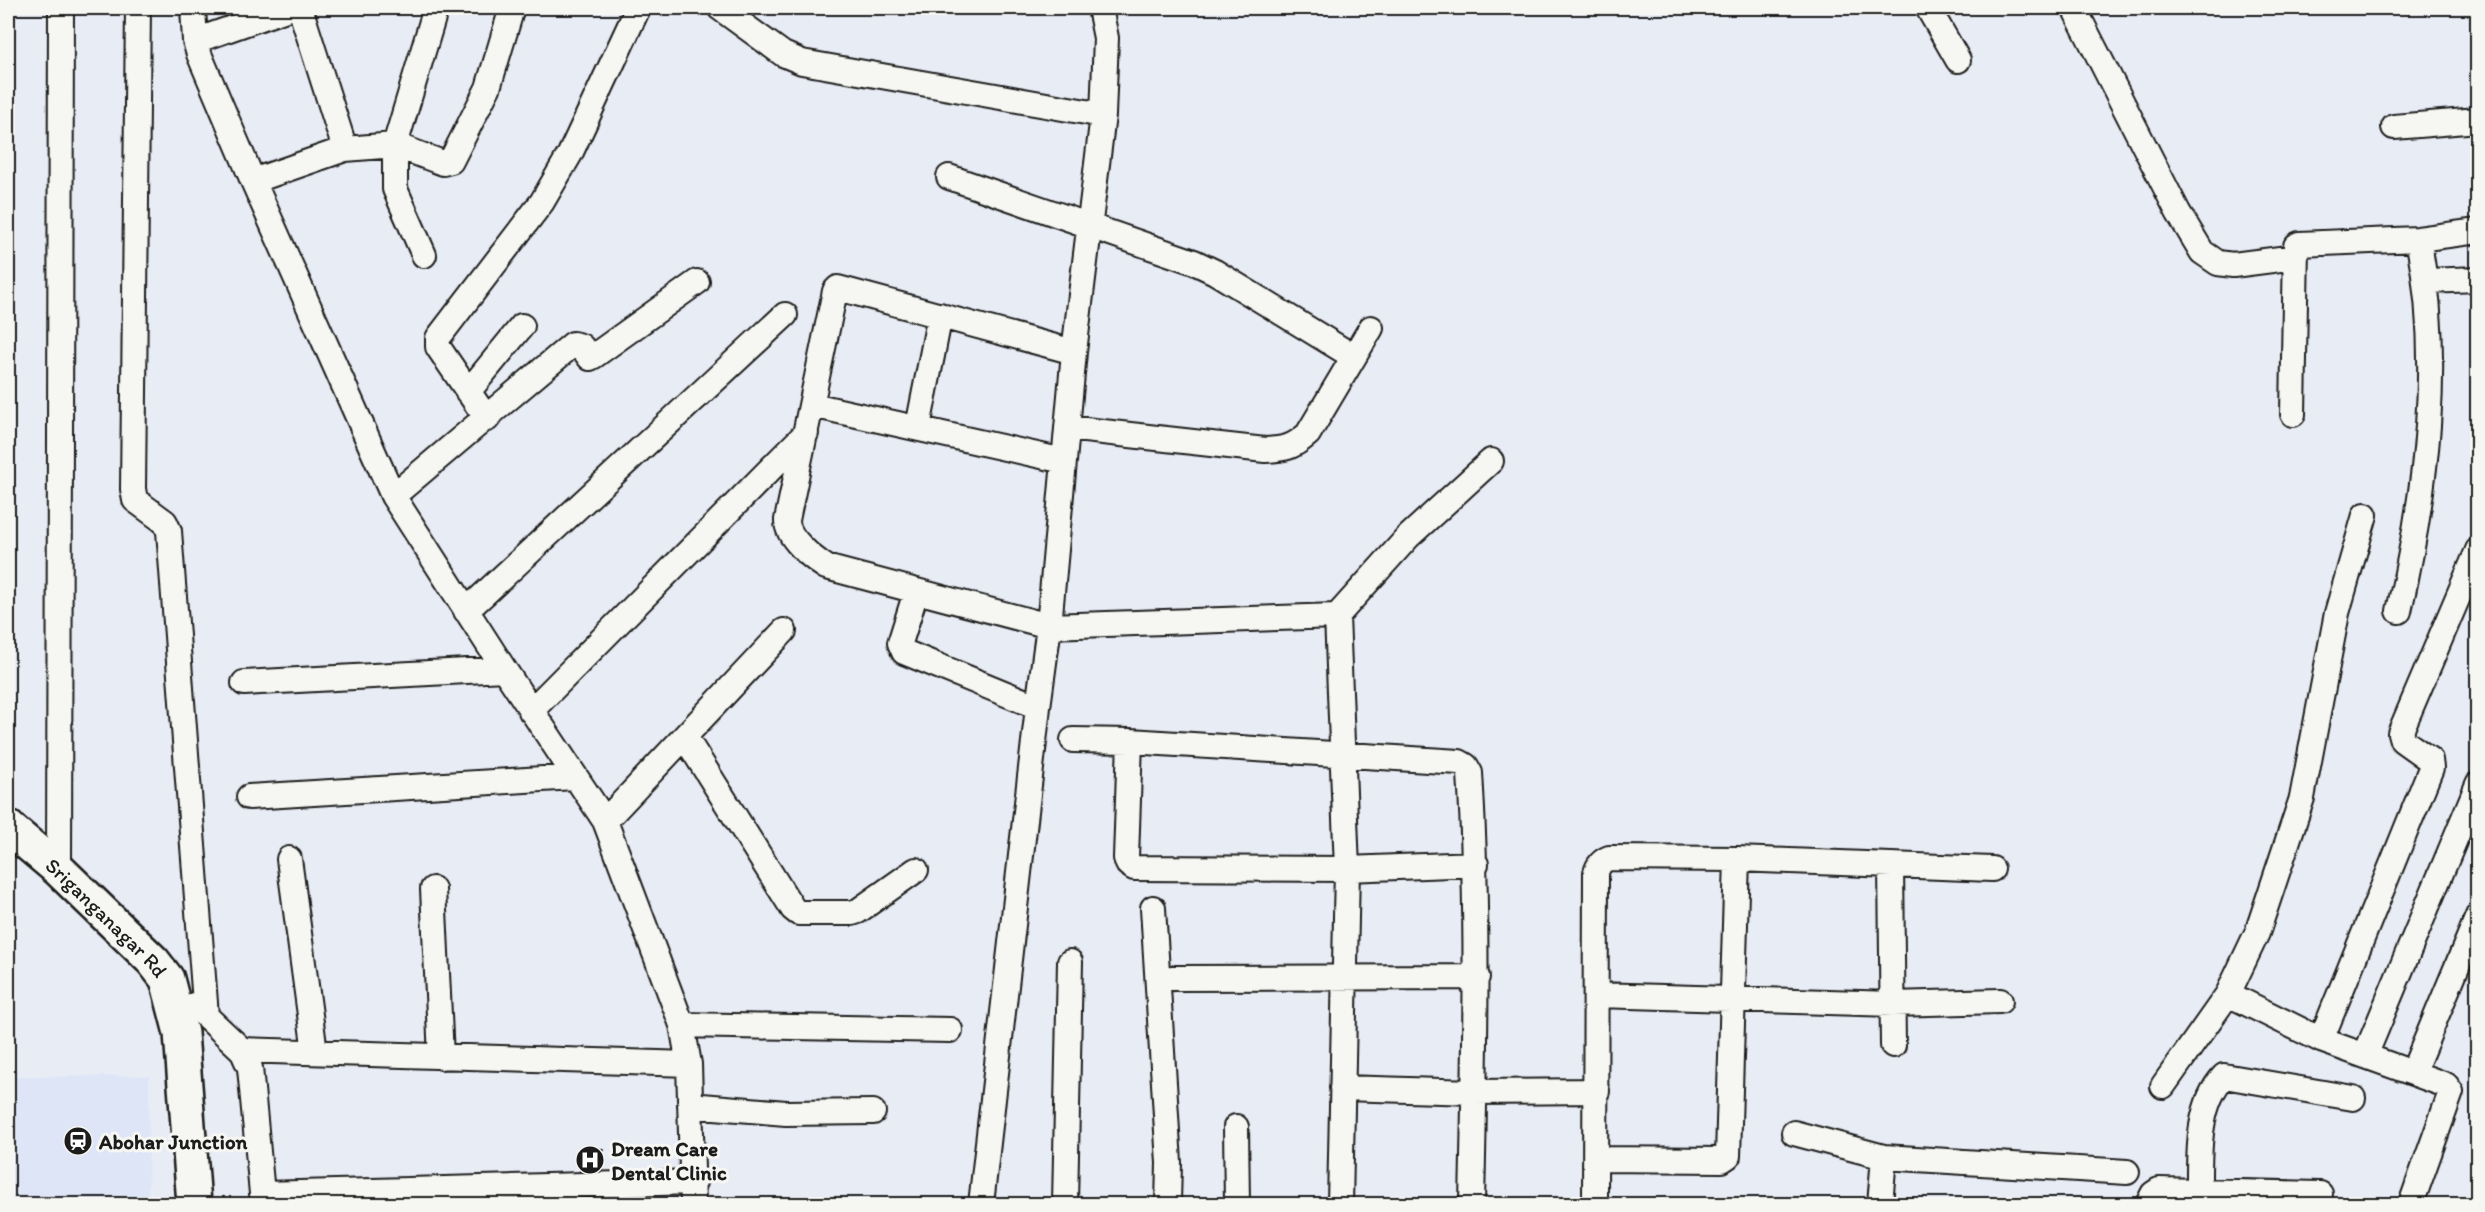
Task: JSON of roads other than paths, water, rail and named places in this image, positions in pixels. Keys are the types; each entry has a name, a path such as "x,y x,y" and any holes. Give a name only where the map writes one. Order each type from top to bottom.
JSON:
{"main road":[{"name":"Sriganganagar Rd","path":"8,827 59,870 153,961 167,979 181,1033 194,1204"}],"street":[{"path":"59,870 62,8"},
{"path":"138,8 133,489 135,500 165,522 169,531 206,1016"},
{"path":"167,979 242,1050 250,1068 263,1199 693,1193 689,1064 682,1025 605,822 393,496 253,181 195,41 193,8"},
{"path":"195,41 289,8"},
{"path":"294,8 302,11 345,149"},
{"path":"423,255 395,189 395,145 436,8"},
{"path":"253,181 345,149 395,145 444,163 451,161 488,88 512,8"},
{"path":"487,419 438,347 438,338 542,202 570,154 638,8"},
{"path":"720,8 783,54 802,62 1103,114"},
{"path":"981,1204 1049,626 1074,352 1103,114 1106,38 1100,8"},
{"path":"1928,8 1958,60"},
{"path":"2074,8 2178,212 2202,252 2218,263 2233,265 2296,257"},
{"path":"2394,128 2478,120"},
{"path":"949,177 1090,228 1194,262 1215,272 1354,357"},
{"path":"2293,414 2296,248 2299,244 2418,239 2478,231"},
{"path":"2399,610 2416,538 2430,389 2427,281 2418,239"},
{"path":"2427,281 2478,279"},
{"path":"393,496 487,419 573,344 581,346 590,358 697,282"},
{"path":"1074,352 838,288 835,291 787,520 789,532 826,567 1049,626 1337,616"},
{"path":"466,610 784,315"},
{"path":"918,427 940,315"},
{"path":"468,392 522,326"},
{"path":"1067,428 1264,450 1295,446 1308,434 1371,328"},
{"path":"812,405 1064,461"},
{"path":"531,711 806,433"},
{"path":"1340,1204 1347,869 1337,616 1408,537 1491,461"},
{"path":"2163,1086 2228,994 2257,933 2302,798 2337,613 2365,515"},
{"path":"2321,1040 2431,768 2430,760 2402,740 2400,733 2478,550"},
{"path":"916,592 900,643 904,651 1038,707"},
{"path":"605,822 784,631"},
{"path":"244,683 504,669"},
{"path":"685,737 793,909 798,912 858,912 916,870"},
{"path":"1072,740 1130,741 1459,762 1466,766 1470,773 1476,864 1477,977 1472,1204"},
{"path":"1130,741 1126,858 1128,864 1134,868 1347,869 1476,864"},
{"path":"249,796 575,777"},
{"path":"2366,1056 2478,784"},
{"path":"1595,1204 1597,1159 1596,873 1602,861 1609,858 1737,859 1992,869"},
{"path":"289,859 315,1052"},
{"path":"1597,1159 1722,1160 1728,1156 1737,859"},
{"path":"1891,865 1893,1045"},
{"path":"433,889 441,1057"},
{"path":"1153,908 1169,1163 1168,1204"},
{"path":"2413,1072 2478,916"},
{"path":"1065,1204 1070,962"},
{"path":"1172,978 1477,977"},
{"path":"2228,994 2321,1040 2446,1085 2451,1092 2410,1204"},
{"path":"1597,995 1893,1004 2000,1001"},
{"path":"682,1025 950,1030"},
{"path":"242,1050 689,1064"},
{"path":"2199,1190 2199,1152 2205,1118 2210,1100 2224,1077 2353,1098"},
{"path":"1342,1088 1474,1092 1597,1091"},
{"path":"690,1105 786,1113 873,1112"},
{"path":"1236,1127 1237,1204"},
{"path":"1794,1133 1884,1157 2127,1172"},
{"path":"1880,1204 1884,1157"},
{"path":"2148,1204 2153,1194 2159,1190 2320,1194"}],"place":[{"name":"Abohar Junction","path":"78,1141"},
{"name":"Dream Care Dental Clinic","path":"590,1160"}]}
